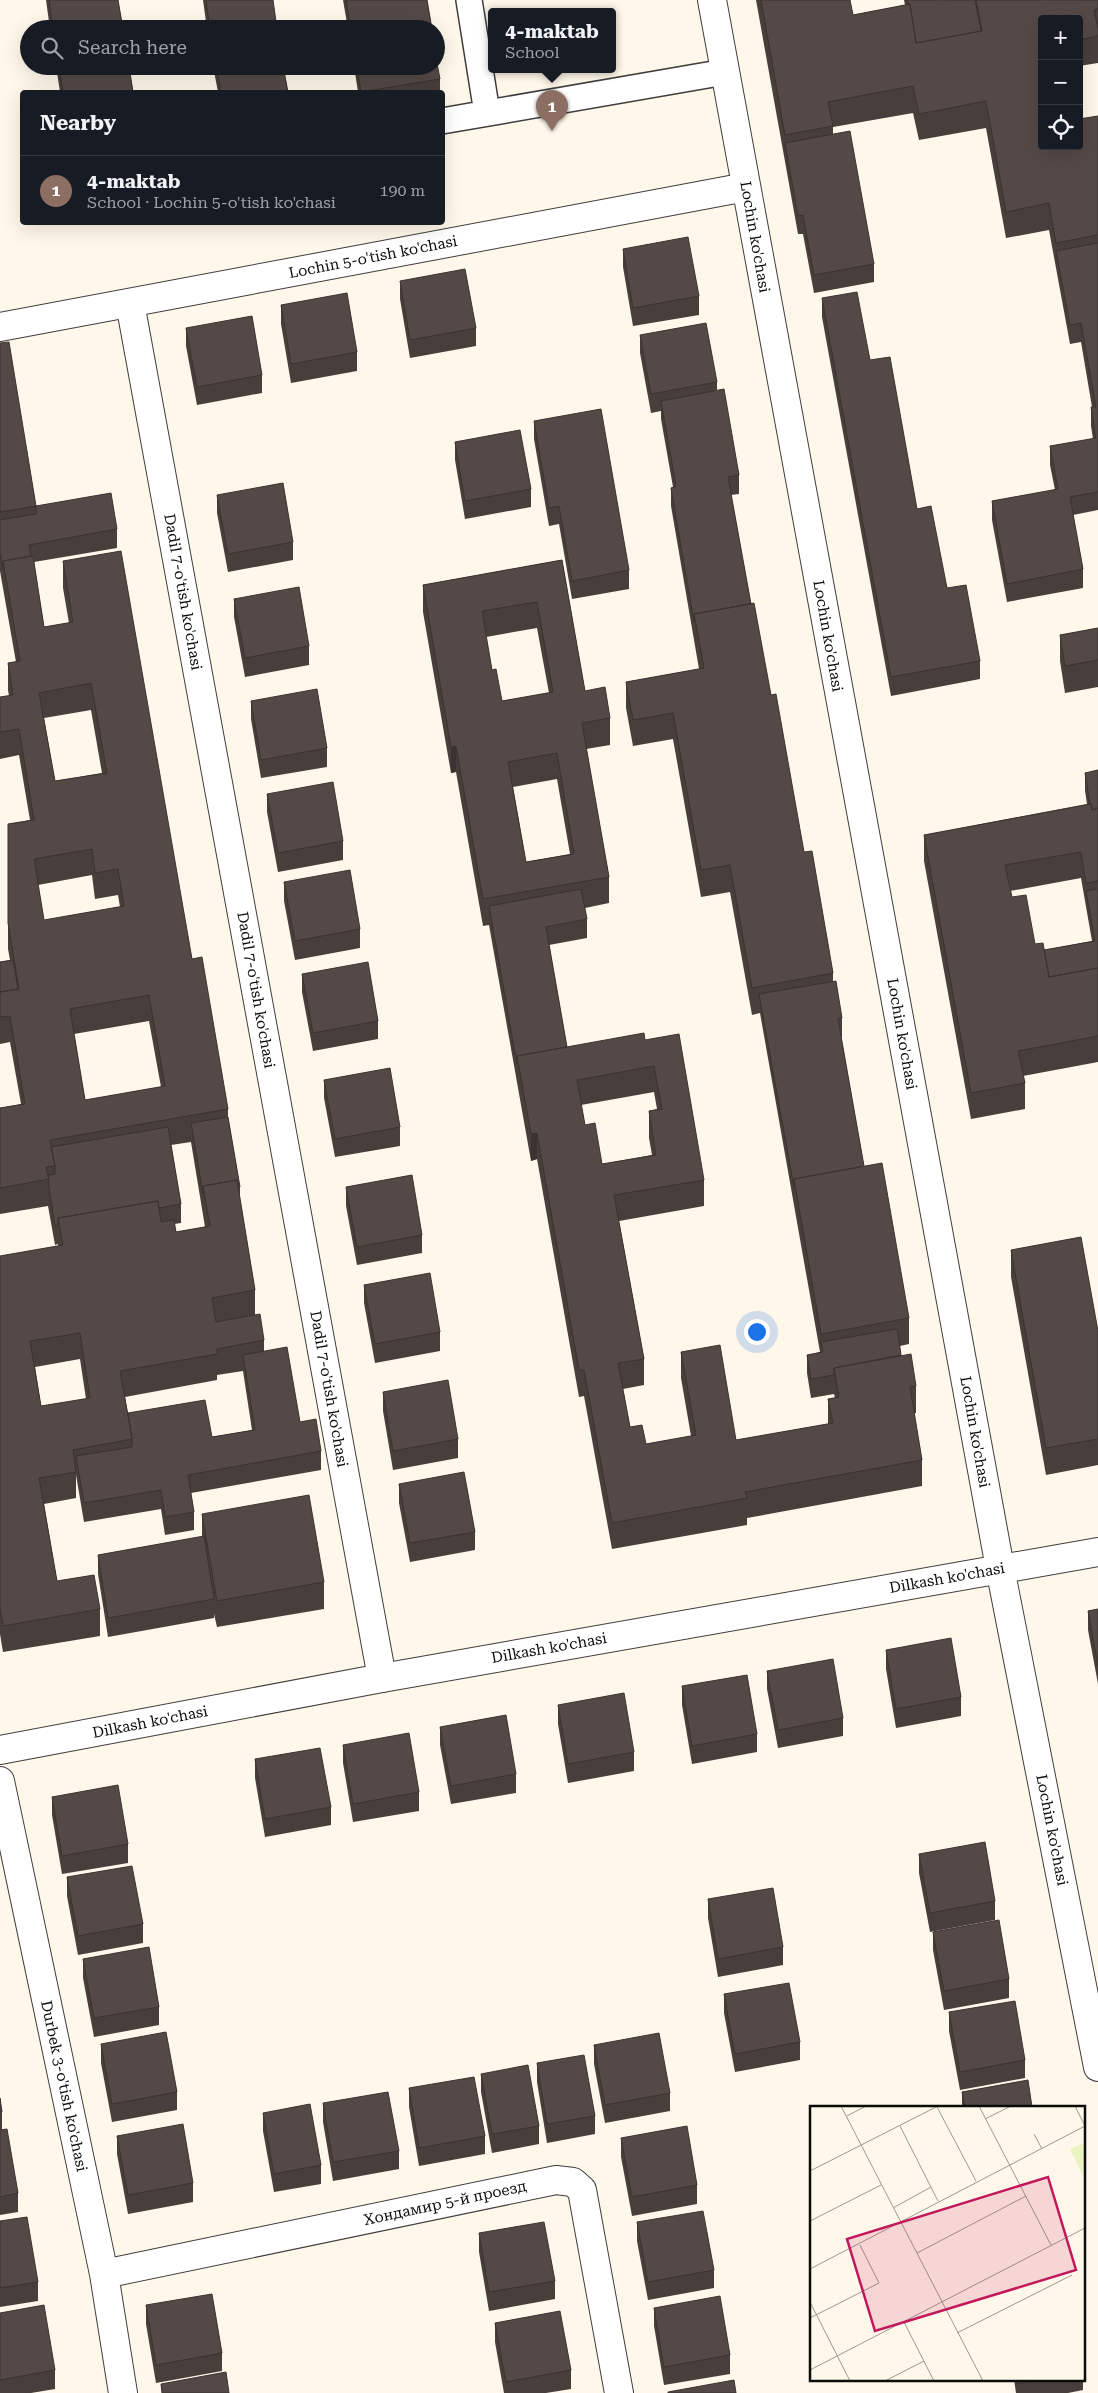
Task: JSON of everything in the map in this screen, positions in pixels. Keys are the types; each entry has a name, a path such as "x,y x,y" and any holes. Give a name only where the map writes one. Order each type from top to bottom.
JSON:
{"street":[{"name":"Lochin ko'chasi","path":"712,0 1000,1568 1097,2051"},
{"name":"Lochin 5-o'tish ko'chasi","path":"0,327 746,188"},
{"name":"Dadil 7-o'tish ko'chasi","path":"130,303 382,1678"},
{"name":"Dilkash ko'chasi","path":"0,1750 382,1678 1098,1552"},
{"name":"Durbek 3-o'tish ko'chasi","path":"0,1781 104,2274 123,2393"},
{"name":"Хондамир 5-й проезд","path":"104,2274 556,2180 573,2182 582,2190 619,2393"}],"lane":[{"path":"469,0 487,113"},
{"path":"445,120 725,72"}],"building":[{"path":"49,0 118,0 121,20 52,20"},
{"path":"206,0 273,0 276,20 209,20"},
{"path":"346,0 427,0 430,20 349,20"},
{"path":"761,0 850,0 853,15 910,4 916,43 982,31 976,0 1098,0 1098,9 1094,10 1098,36 1083,39 1083,15 1038,15 1038,150 1083,150 1083,118 1098,116 1098,235 1056,243 1049,203 1006,212 986,101 919,114 913,86 828,102 833,126 785,135"},
{"path":"907,0 975,0 981,31 916,43 910,4 908,4"},
{"path":"60,75 130,75 133,90 63,90"},
{"path":"218,75 285,75 288,90 221,90"},
{"path":"358,75 439,75 440,79 373,90 361,90"},
{"path":"850,131 874,264 814,275 803,215 798,216 785,143"},
{"path":"688,237 699,296 633,308 623,249"},
{"path":"1098,243 1098,492 1070,497 1083,569 1007,584 992,501 1058,489 1050,446 1096,438 1091,407 1096,407 1081,323 1070,325 1056,251"},
{"path":"465,269 476,328 410,340 400,281"},
{"path":"857,292 870,360 890,357 917,509 931,506 947,588 966,585 980,661 891,677 822,298"},
{"path":"347,293 357,352 291,364 281,305"},
{"path":"252,316 262,375 197,387 186,328"},
{"path":"706,323 717,382 651,394 640,335"},
{"path":"9,342 36,506 0,512 0,343"},
{"path":"724,389 739,475 728,477 751,604 694,614 694,622 671,488 676,486 661,401"},
{"path":"601,409 629,570 572,581 559,506 549,508 534,421"},
{"path":"520,430 531,489 465,501 455,442"},
{"path":"283,483 293,542 228,554 217,495"},
{"path":"111,493 117,529 29,545 31,556 3,561 3,569 0,553 0,520 36,514 36,506"},
{"path":"121,551 192,959 202,957 228,1109 50,1140 55,1166 46,1167 49,1179 0,1188 0,1108 25,1104 10,1016 0,1017 0,992 19,989 8,923 8,824 34,820 19,729 0,732 0,697 13,695 8,663 20,661 3,561 33,556 44,627 73,622 63,561","holes":["91,683 107,773 55,781 39,693","92,849 95,873 118,869 124,906 44,920 34,859","149,995 165,1086 85,1100 70,1009"]},
{"path":"562,560 585,691 605,687 610,718 582,723 609,877 483,899 456,746 451,747 423,585","holes":["537,602 553,692 502,701 496,669 492,670 482,611","557,753 574,854 526,862 508,762"]},
{"path":"299,587 309,646 245,658 234,599"},
{"path":"754,603 771,695 776,694 804,852 812,851 833,973 752,988 730,865 701,870 673,713 633,720 626,682 704,668 694,614"},
{"path":"1098,628 1098,660 1065,666 1060,635"},
{"path":"317,689 327,748 261,760 251,701"},
{"path":"1098,770 1098,808 1092,810 1085,773"},
{"path":"333,782 343,841 278,853 267,794"},
{"path":"1091,804 1092,810 1098,808 1098,881 1086,883 1081,852 1005,865 1012,897 1026,895 1035,944 1043,943 1049,977 1098,968 1098,1036 1018,1051 1025,1083 971,1093 924,835"},
{"path":"350,870 360,929 295,941 284,882"},
{"path":"581,889 587,919 546,927 567,1047 517,1056 517,1064 489,906"},
{"path":"1098,889 1098,968 1049,977 1044,950 1095,941 1086,891"},
{"path":"13,960 18,989 0,992 0,962"},
{"path":"368,962 378,1021 313,1033 302,974"},
{"path":"836,981 842,1018 838,1019 864,1166 794,1179 794,1187 759,994"},
{"path":"644,1033 645,1040 679,1034 704,1180 614,1195 644,1359 618,1363 630,1427 642,1425 646,1444 696,1435 681,1352 720,1345 736,1440 833,1423 828,1399 839,1397 834,1368 911,1354 916,1386 910,1387 922,1460 745,1492 747,1498 612,1523 584,1370 579,1370 537,1133 531,1134 517,1056","holes":["654,1066 662,1109 649,1111 656,1155 602,1164 595,1123 585,1125 577,1080"]},
{"path":"390,1068 400,1127 335,1139 324,1080"},
{"path":"228,1117 240,1187 238,1188 237,1180 203,1186 203,1194 191,1123"},
{"path":"168,1127 181,1204 159,1208 158,1201 58,1218 58,1226 55,1226 48,1175 55,1174 51,1147"},
{"path":"882,1163 909,1318 821,1334 794,1179"},
{"path":"412,1175 422,1235 357,1247 346,1187"},
{"path":"237,1180 255,1290 212,1298 216,1322 260,1314 264,1340 217,1349 217,1354 120,1371 132,1439 73,1450 76,1472 39,1478 57,1581 94,1575 100,1609 3,1626 0,1608 0,1256 63,1245 58,1218 158,1201 161,1222 174,1220 176,1232 210,1226 203,1186","holes":["80,1333 90,1398 41,1406 30,1341"]},
{"path":"1081,1237 1098,1331 1098,1439 1046,1448 1011,1250"},
{"path":"430,1273 440,1332 375,1344 364,1285"},
{"path":"897,1329 901,1355 834,1368 834,1375 811,1379 807,1355 823,1352 821,1342"},
{"path":"287,1347 300,1422 316,1419 321,1451 188,1475 194,1512 165,1517 161,1490 84,1503 76,1456 132,1447 128,1413 205,1400 212,1437 255,1430 243,1355"},
{"path":"448,1380 458,1439 393,1451 383,1392"},
{"path":"464,1472 475,1532 410,1543 399,1484"},
{"path":"309,1495 324,1582 217,1601 202,1514"},
{"path":"204,1536 214,1599 108,1618 98,1555"},
{"path":"1098,1609 1098,1666 1088,1611"},
{"path":"951,1638 961,1697 896,1709 886,1650"},
{"path":"833,1659 843,1718 778,1730 767,1671"},
{"path":"747,1675 757,1734 692,1746 682,1686"},
{"path":"624,1693 634,1752 568,1764 558,1705"},
{"path":"506,1715 516,1774 451,1786 440,1727"},
{"path":"409,1733 419,1792 353,1804 343,1745"},
{"path":"320,1748 331,1807 265,1819 255,1759"},
{"path":"118,1785 128,1844 62,1856 52,1797"},
{"path":"985,1842 995,1901 930,1913 919,1854"},
{"path":"132,1866 143,1924 78,1936 67,1877"},
{"path":"773,1888 783,1947 718,1959 708,1899"},
{"path":"999,1920 1009,1979 944,1991 933,1932"},
{"path":"149,1947 159,2007 94,2018 83,1959"},
{"path":"789,1983 800,2042 735,2054 724,1994"},
{"path":"1015,2001 1025,2060 960,2072 949,2012"},
{"path":"166,2032 177,2092 112,2104 101,2044"},
{"path":"659,2033 670,2093 605,2105 594,2045"},
{"path":"584,2055 595,2116 547,2124 537,2063"},
{"path":"528,2065 539,2126 492,2134 481,2074"},
{"path":"474,2077 485,2136 419,2148 409,2088"},
{"path":"1028,2080 1032,2106 965,2106 962,2092"},
{"path":"388,2092 399,2151 333,2162 323,2103"},
{"path":"310,2104 321,2165 274,2174 263,2113"},
{"path":"183,2124 193,2183 128,2195 117,2136"},
{"path":"687,2126 697,2185 632,2197 621,2138"},
{"path":"7,2129 18,2193 0,2197 0,2130"},
{"path":"703,2211 714,2270 648,2282 637,2222"},
{"path":"27,2217 38,2282 0,2288 0,2221"},
{"path":"544,2222 555,2281 489,2292 479,2233"},
{"path":"212,2294 222,2353 156,2365 146,2305"},
{"path":"720,2296 730,2355 664,2367 654,2308"},
{"path":"44,2305 55,2370 0,2380 0,2313"},
{"path":"560,2311 571,2370 506,2382 495,2323"},
{"path":"226,2372 229,2393 162,2393 161,2384"},
{"path":"734,2380 736,2393 668,2393 668,2392"},
{"path":"1017,2380 1037,2380 1018,2384"}],"place":[{"name":"4-maktab","path":"552,131"}]}
